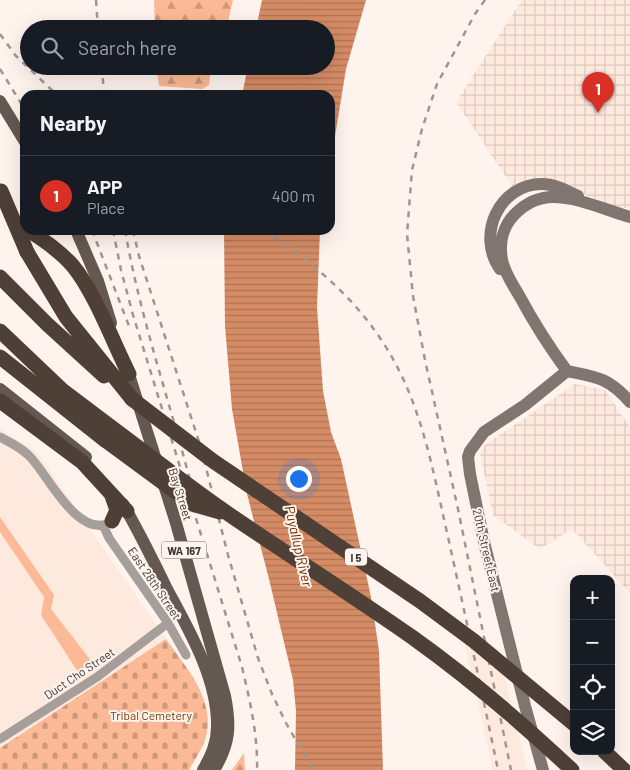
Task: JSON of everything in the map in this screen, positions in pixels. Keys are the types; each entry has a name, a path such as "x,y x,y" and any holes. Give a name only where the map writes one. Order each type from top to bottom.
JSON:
{"highway":[{"path":"0,191 27,252 55,301 132,399"},
{"path":"0,213 20,225"},
{"path":"35,235 57,250 74,266 93,298 129,374"},
{"name":"I 5","path":"0,276 47,324 132,399 212,460 420,601 474,641 570,721"},
{"path":"0,330 62,390 228,514 414,639 512,717 572,770"},
{"path":"0,357 192,504 228,514"},
{"path":"0,401 82,462 108,488 127,511"},
{"path":"108,488 116,507 116,513 108,523"},
{"path":"608,755 624,770"}],"main road":[{"path":"0,101 20,134"},
{"name":"Bay Street","path":"78,235 98,281 129,374 176,522 225,696 229,720 228,736 224,751 214,770"},
{"name":"WA 167","path":"0,389 90,460 116,491 136,527 192,637 213,694 217,716 217,733 214,749 203,770"},
{"path":"108,523 123,520 136,527"}],"street":[{"path":"629,217 601,207 560,187 532,185 510,196 500,206 493,218 490,238 494,258 546,342 567,371 600,378 618,390 630,402"},
{"name":"20th Street East","path":"543,770 484,542 468,457 470,450 484,432 525,405 567,371"},
{"path":"0,437 31,458 78,516 88,523 108,523"},
{"name":"East 28th Street","path":"108,523 109,538 168,623 186,655"},
{"name":"Duct Cho Street","path":"0,739 97,677 168,623"}],"shaded area":[{"path":"522,0 630,0 630,209 608,205 559,183 514,189 456,102"},
{"path":"575,384 605,390 630,427 630,593 572,529 540,549 493,515 480,453 486,444"},
{"path":"0,429 37,452 166,639 0,748"},
{"path":"463,636 498,648 527,770 493,770"}],"green space":[{"path":"154,0 233,0 228,20 155,20"},
{"path":"157,75 210,75 209,85 202,89 159,86"},
{"path":"0,517 54,595 51,609 92,662 78,672 41,615 44,597 0,532"},
{"name":"Tribal Cemetery","path":"166,639 198,687 204,700 207,714 208,728 204,743 189,770 0,770 0,748"},
{"path":"244,753 245,770 232,770"}],"water":[{"path":"262,0 366,0 346,69 335,136 335,90 243,90 246,75 335,75 335,20 258,20"},
{"name":"Puyallup River","path":"224,235 320,235 317,307 323,391 331,432 341,459 371,597 379,651 383,770 295,770 296,711 293,680 247,494 232,409 225,326"}],"railway":[{"path":"96,0 97,20"},
{"path":"485,0 475,14 437,84 422,129 412,170 407,234 413,296 425,360 458,509 511,770"},
{"path":"0,34 20,60"},
{"path":"0,69 20,102"},
{"path":"36,75 52,90"},
{"path":"103,75 104,90"},
{"path":"94,235 129,326"},
{"path":"114,235 133,315 242,667 255,731 257,770"},
{"path":"126,235 147,326 191,484"},
{"path":"134,235 139,256 201,448 228,555 258,658 286,723 313,770"},
{"path":"271,235 312,265 355,306 380,338 406,385 430,459 498,770"}],"place":[{"name":"APP","path":"598,113"}]}
